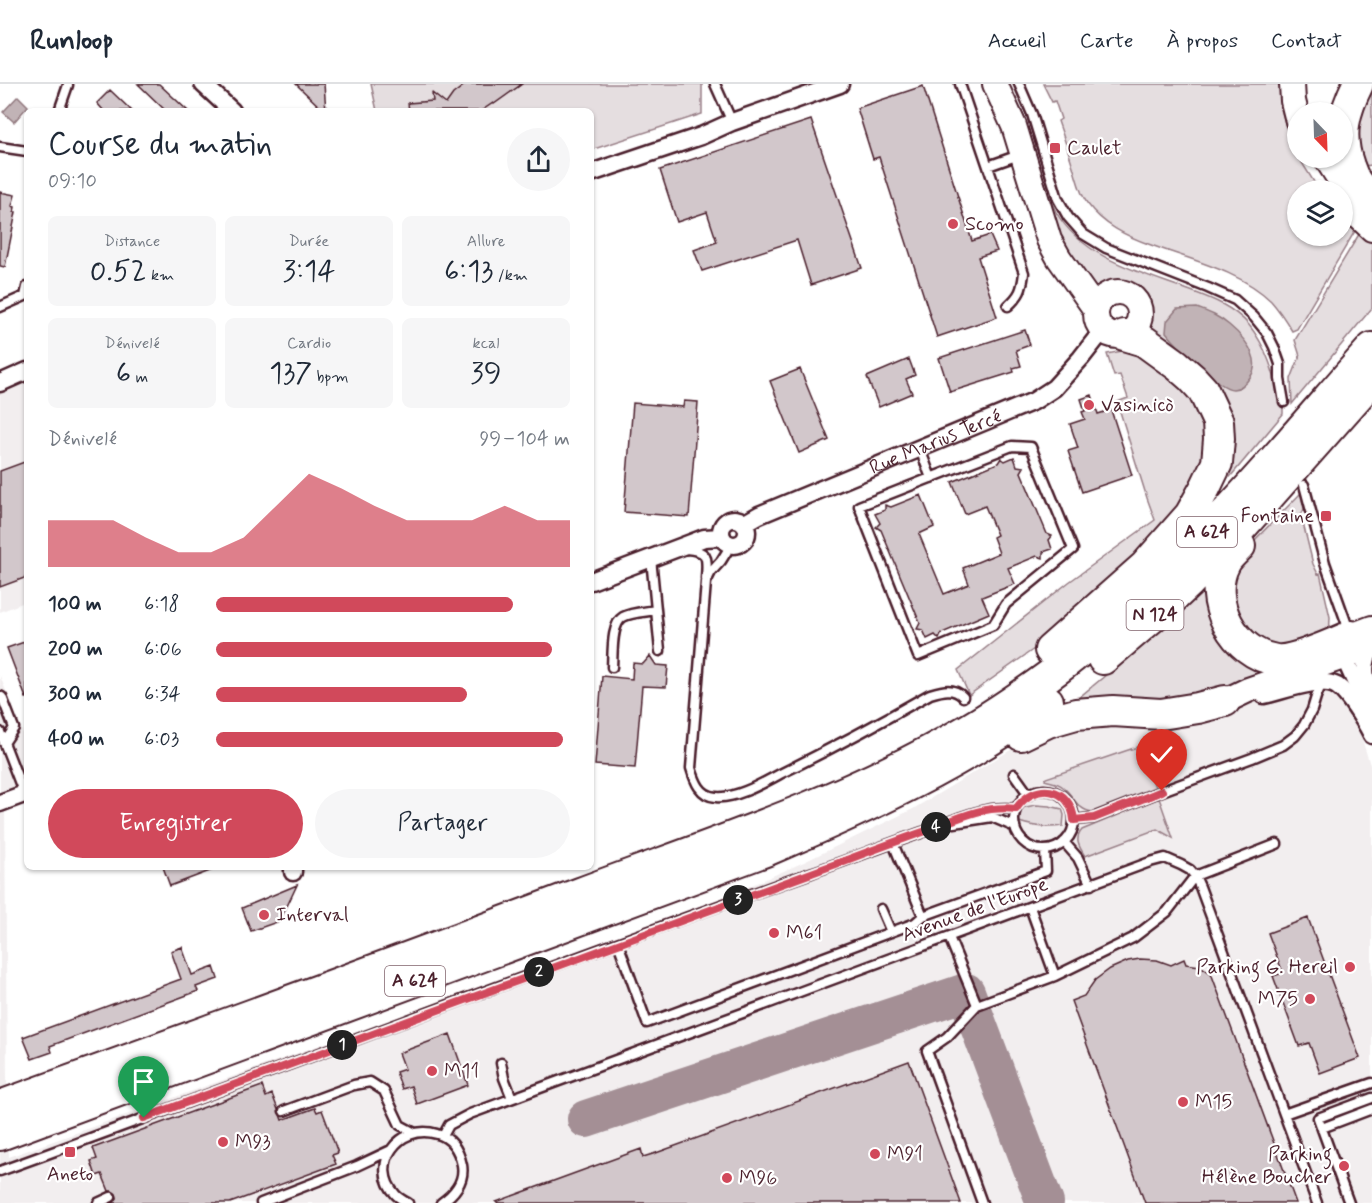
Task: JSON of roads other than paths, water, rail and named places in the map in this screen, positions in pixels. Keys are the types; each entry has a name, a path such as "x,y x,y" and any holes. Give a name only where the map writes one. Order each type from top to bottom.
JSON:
{"highway":[{"path":"1358,84 1345,116 1343,140 1356,182 1372,201"},
{"path":"1029,702 1038,659 1145,566 1190,515 1216,463 1219,439 1218,422 1203,390 1177,365 1144,341 1108,325"},
{"name":"A 624","path":"0,1135 768,850 829,824 959,759 1029,702 1063,666 1179,562 1372,348"},
{"name":"N 124","path":"1029,702 1094,667 1156,614 1190,582 1261,506 1372,380"},
{"path":"1261,506 1246,539 1225,563 1220,578 1220,603 1223,616 1231,630 1248,648 1276,660 1363,643"},
{"path":"829,824 894,804 1014,738 1048,722 1076,714 1099,711 1161,714 1225,701"},
{"name":"A 624","path":"0,1106 480,931 789,815 872,779 1029,702"}],"main road":[{"path":"995,84 1014,126 1049,240 1059,258 1108,325"},
{"path":"1292,84 1293,102"},
{"path":"1305,84 1308,102"},
{"path":"1316,168 1325,180"},
{"path":"1332,168 1340,180 1372,214"},
{"path":"1353,211 1372,229"},
{"path":"1225,701 1363,643"}],"street":[{"path":"203,84 229,108"},
{"path":"594,172 700,136 732,122 840,84"},
{"name":"Rue Marius Tercé","path":"726,541 722,526 725,522 735,519 745,523 759,515 1034,401 1054,388 1108,325"},
{"path":"0,383 24,372"},
{"path":"594,580 704,538 726,541"},
{"path":"1363,643 1364,671 1372,711"},
{"path":"1363,643 1363,699 1371,732"},
{"path":"1225,701 1250,699 1305,685 1322,683 1333,685 1345,693 1371,732"},
{"path":"0,803 24,794"}],"lane":[{"path":"716,84 732,122"},
{"path":"960,84 1024,273 1022,289 1017,298 1008,306"},
{"path":"1018,84 1032,114 1058,199 1068,217 1083,234 1106,248 1235,300 1254,317 1267,333 1274,347 1280,364 1284,402"},
{"path":"60,108 68,85"},
{"path":"0,147 24,151"},
{"path":"988,166 1023,154"},
{"path":"0,307 24,296"},
{"path":"1012,446 1031,447 1073,549 1006,604 993,625 918,656 859,506 931,478 1012,446"},
{"path":"920,448 931,478"},
{"path":"1074,820 1094,818 1283,745 1304,725 1322,683 1363,643 1325,564 1304,484"},
{"path":"706,582 721,561 726,541"},
{"path":"677,548 698,550 705,557 706,582 691,768 696,784 704,792 714,797 729,797 771,779 831,750 930,694 947,689 959,692 963,697"},
{"path":"651,558 660,651"},
{"path":"612,667 615,630 618,622 629,615 656,610"},
{"path":"0,696 14,728 4,743"},
{"path":"0,732 24,788"},
{"path":"1014,774 1029,795"},
{"path":"1041,790 1049,790 1065,799 1071,807 1074,820 1070,835 1064,842 1045,850 1026,844 1015,827 1016,809 1021,801 1041,790"},
{"path":"0,1171 970,813 1002,807 1016,809"},
{"path":"942,825 992,817 1015,827"},
{"path":"1064,842 1078,858 1091,885"},
{"path":"893,843 923,916"},
{"path":"982,1203 927,1051 947,1037 976,1005 1055,976 1133,938 1167,912 1195,876 1277,844"},
{"path":"618,943 647,1023 915,923 923,916 1046,871 1045,850"},
{"name":"Avenue de l'Europe","path":"443,1136 449,1125 470,1114 1150,862 1165,858 1190,870 1195,876"},
{"path":"1195,876 1317,1203"},
{"path":"1029,907 1055,976"},
{"path":"880,909 891,932"},
{"path":"949,937 976,1005"},
{"path":"501,1063 512,1098"},
{"path":"284,1111 354,1085 370,1082 384,1091 400,1125 413,1132"},
{"path":"1284,1114 1372,1083"},
{"path":"1349,1203 1318,1118 1372,1098"},
{"path":"1322,1128 1372,1109"},
{"path":"408,1203 394,1200 386,1174 387,1161 391,1150 400,1139 413,1132 428,1131 450,1140 457,1150 462,1167 460,1181 455,1191 441,1203"},
{"path":"261,1203 357,1166 391,1150"},
{"path":"98,1203 111,1197"}],"place":[{"name":"Caulet","path":"1055,148"},
{"name":"Scomo","path":"953,224"},
{"name":"Vasinicò","path":"1089,405"},
{"name":"Fontaine","path":"1326,516"},
{"name":"Interval","path":"264,915"},
{"name":"M61","path":"774,933"},
{"name":"Parking G. Hereil","path":"1350,967"},
{"name":"M75","path":"1310,999"},
{"name":"M11","path":"432,1071"},
{"name":"M15","path":"1183,1102"},
{"name":"M93","path":"223,1142"},
{"name":"Aneto","path":"70,1152"},
{"name":"M91","path":"875,1154"},
{"name":"Parking Hélène Boucher","path":"1344,1166"},
{"name":"M96","path":"727,1178"}]}
